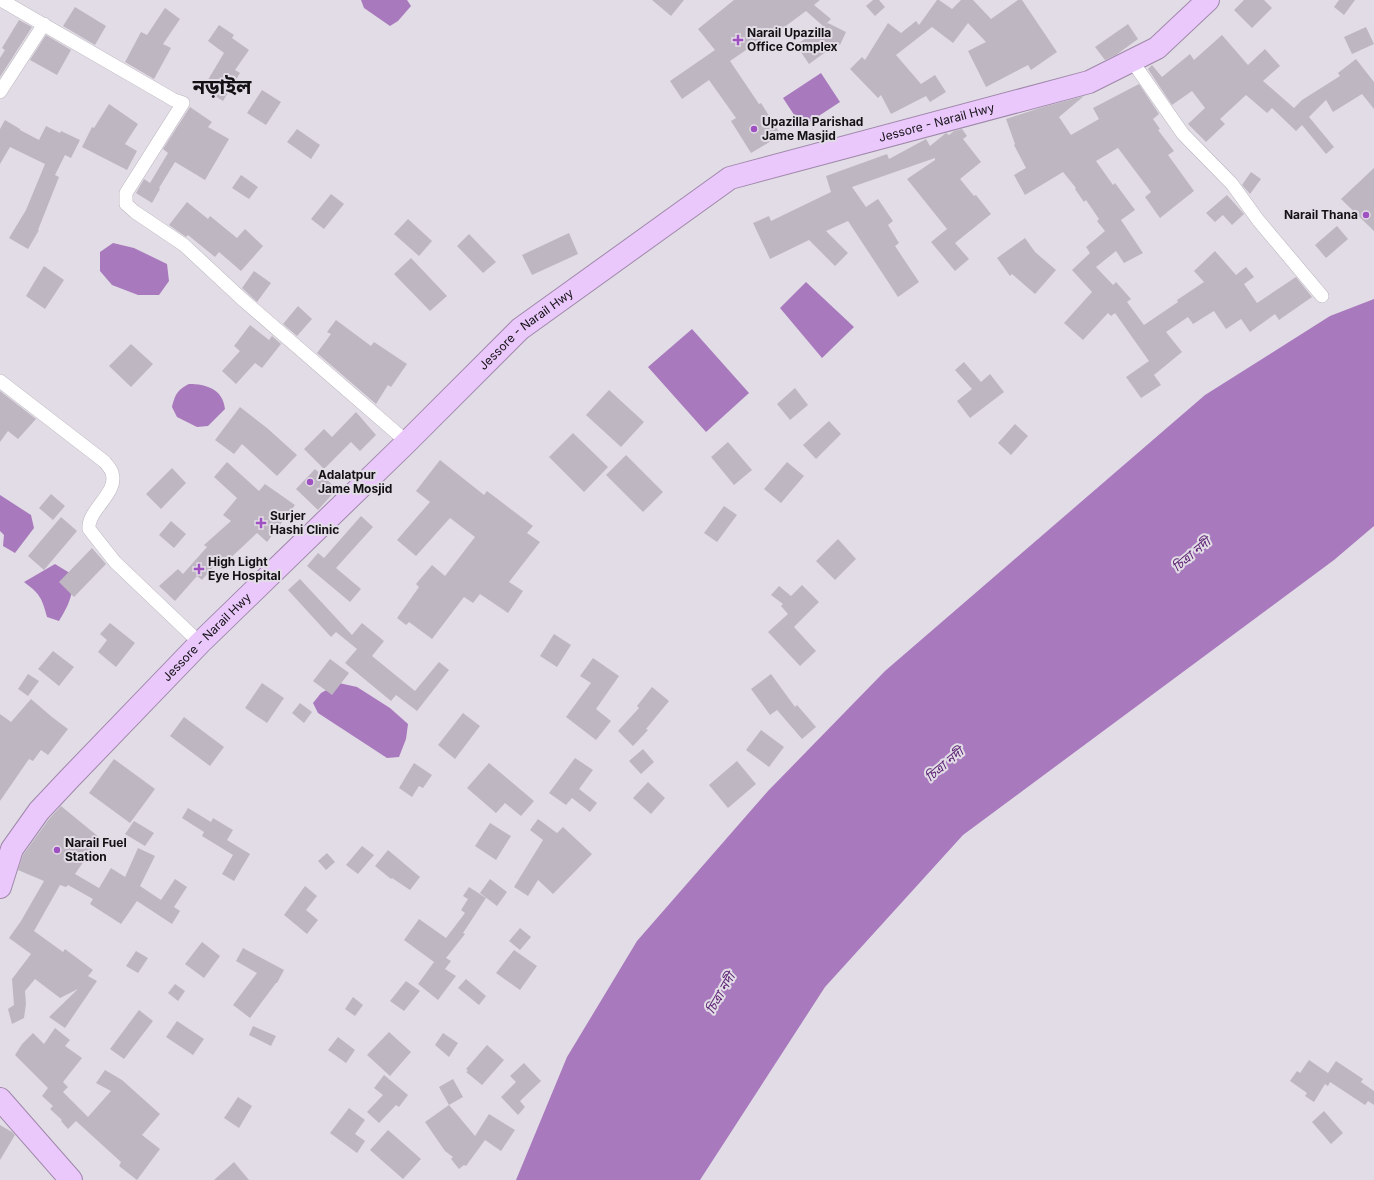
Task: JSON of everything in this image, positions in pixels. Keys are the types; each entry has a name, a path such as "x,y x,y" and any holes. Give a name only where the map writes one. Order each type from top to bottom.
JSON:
{"highway":[{"name":"Jessore - Narail Hwy","path":"0,887 12,849 39,811 200,643 407,442 520,329 730,178 1089,82 1157,48 1208,0"},
{"path":"0,1099 71,1180"}],"street":[{"path":"1,0 174,100 183,102 126,193 126,204 135,212 184,245 242,299 407,442"},
{"path":"0,92 44,24"},
{"path":"1132,61 1183,134 1232,184 1258,220 1322,296"},
{"path":"0,381 105,462 112,473 113,480 106,497 90,519 88,524 89,529 115,562 200,643"}],"water":[{"path":"361,0 407,0 411,6 398,21 390,26 364,8"},
{"path":"821,73 840,102 802,127 783,98"},
{"path":"113,243 134,248 167,264 169,281 159,295 138,295 112,285 100,271 100,252"},
{"path":"806,282 854,327 822,358 780,308"},
{"name":"চিত্রা নদী","path":"1374,299 1374,526 1334,560 963,835 825,987 700,1180 516,1180 567,1057 637,941 768,791 885,671 1205,395 1330,316"},
{"path":"692,329 749,393 706,432 648,367"},
{"path":"189,384 202,385 213,389 224,402 225,409 208,426 197,427 177,417 172,407 177,393"},
{"path":"0,495 31,515 34,528 15,553 3,546 4,535 0,531"},
{"path":"55,564 73,575 70,599 59,621 47,617 40,597 24,582"},
{"path":"339,683 357,687 390,708 408,724 406,739 399,757 387,758 318,713 313,703 321,693"}],"building":[{"path":"652,0 684,0 671,16"},
{"path":"734,0 820,0 814,5 831,19 826,24 828,23 846,32 840,45 838,43 809,64 796,45 823,26 806,11 783,28 781,26 730,61 759,104 761,103 781,135 751,153 731,121 736,118 709,80 682,99 670,81 715,50 698,29"},
{"path":"873,0 879,0 885,7 875,16 866,6"},
{"path":"937,0 952,9 961,0 973,0 991,19 1018,0 1022,0 1057,52 1031,70 1028,65 986,87 968,51 986,42 968,23 953,43 932,27 896,55 921,84 935,75 946,92 930,102 926,96 891,114 881,95 878,98 850,69 862,57 865,60 888,23 901,33 916,21 919,25"},
{"path":"1244,0 1264,0 1272,8 1252,28 1234,10"},
{"path":"1339,0 1355,0 1344,15 1334,7"},
{"path":"75,7 106,26 95,45 63,26"},
{"path":"165,8 180,19 163,44 171,48 154,79 125,62 141,32 147,35"},
{"path":"19,20 32,27 0,77 0,58 5,50 2,48"},
{"path":"1128,24 1138,39 1116,55 1105,60 1095,47"},
{"path":"219,25 234,35 232,38 249,50 235,70 240,73 223,101 203,88 224,53 208,41"},
{"path":"1366,27 1374,44 1352,54 1344,37"},
{"path":"46,35 71,50 57,75 30,60"},
{"path":"1222,35 1248,65 1265,49 1280,66 1263,81 1294,108 1302,100 1340,76 1338,73 1356,59 1374,82 1374,109 1362,94 1333,112 1326,100 1309,117 1334,147 1326,154 1302,125 1296,131 1272,108 1267,113 1246,95 1220,119 1225,124 1206,142 1188,124 1205,108 1192,91 1172,105 1148,69 1152,65 1162,77 1190,54 1194,60"},
{"path":"1139,84 1159,114 1153,119 1160,129 1158,130 1174,151 1168,155 1194,191 1160,218 1145,197 1151,192 1118,148 1096,161 1113,185 1115,183 1135,210 1121,220 1143,253 1124,263 1116,251 1096,267 1113,285 1116,282 1131,299 1127,302 1144,325 1204,282 1194,271 1215,251 1236,275 1246,267 1254,277 1244,284 1257,303 1296,277 1312,297 1279,320 1275,314 1250,332 1241,319 1226,329 1214,311 1193,324 1188,317 1166,332 1182,352 1154,375 1161,385 1141,398 1126,377 1149,361 1115,313 1111,316 1108,313 1083,340 1064,323 1092,292 1072,270 1090,253 1086,247 1105,231 1097,221 1099,219 1086,200 1084,202 1075,189 1076,188 1063,172 1025,195 1014,175 1026,168 1014,145 1015,144 1006,119 1084,96 1059,117 1071,135 1099,119 1093,108"},
{"path":"262,90 281,102 266,125 247,113"},
{"path":"109,104 138,124 125,144 137,151 127,170 82,147 92,127 94,128"},
{"path":"190,107 212,122 208,127 229,139 205,180 175,162 159,188 160,189 152,203 136,193 144,179 150,183 168,153 163,149"},
{"path":"5,120 39,140 46,126 80,140 71,158 65,155 55,175 59,177 39,230 28,249 9,238 26,210 45,164 10,147 0,164 0,129"},
{"path":"297,129 320,145 311,159 287,142"},
{"path":"962,129 967,136 963,139 981,162 960,179 974,196 976,195 991,214 955,243 969,259 955,271 931,242 947,229 907,179 935,160 935,158 852,187 866,207 878,199 893,221 888,225 899,243 895,246 919,282 898,297 848,221 826,231 848,253 835,266 809,240 770,259 753,223 769,216 771,221 831,192 826,176 887,154 889,159 926,139 930,146 946,133 949,135 954,131"},
{"name":"Narail Thana","path":"1374,168 1374,231 1341,199"},
{"path":"1251,172 1261,179 1250,194 1242,185"},
{"path":"241,175 258,187 249,199 232,188"},
{"path":"331,194 344,204 324,229 311,219"},
{"path":"1227,195 1244,214 1232,225 1223,215 1215,222 1206,213"},
{"path":"187,202 208,219 210,216 237,238 245,229 263,246 241,271 219,252 215,257 188,235 186,237 169,225"},
{"path":"408,219 432,241 419,256 394,234"},
{"path":"1337,226 1348,239 1326,258 1315,245"},
{"path":"569,233 578,254 532,275 522,255"},
{"path":"469,234 496,262 483,273 457,246"},
{"path":"1025,238 1035,252 1056,270 1035,294 1012,274 1010,276 997,258"},
{"path":"411,258 447,296 430,311 394,274"},
{"path":"44,266 64,280 45,309 26,296"},
{"path":"254,271 271,283 257,302 242,288"},
{"path":"298,306 312,319 297,336 283,324"},
{"path":"336,320 371,346 374,342 407,364 391,387 388,385 376,404 317,353 331,334 327,332"},
{"path":"250,325 269,340 272,336 281,344 262,368 255,363 236,384 222,371 240,351 234,346"},
{"path":"131,344 153,364 131,387 109,366"},
{"path":"964,362 981,382 990,374 1004,392 970,418 957,401 972,389 955,370"},
{"path":"795,388 808,405 790,420 777,404"},
{"path":"609,390 644,422 621,447 586,415"},
{"path":"0,391 36,419 18,439 8,431 0,442"},
{"path":"240,407 267,428 297,455 277,476 242,444 234,454 215,440"},
{"path":"356,412 376,435 360,451 351,442 324,469 304,449 324,429 332,437"},
{"path":"829,421 841,434 816,459 803,445"},
{"path":"1015,424 1028,436 1011,455 998,443"},
{"path":"573,433 608,467 584,492 549,457"},
{"path":"728,442 752,470 734,485 711,457"},
{"path":"626,455 663,492 643,512 606,475"},
{"path":"440,460 484,495 487,491 533,526 527,533 540,542 509,582 523,591 508,613 480,594 473,603 464,597 432,639 409,622 406,625 397,618 419,587 416,584 432,565 445,576 475,537 450,518 416,556 397,540 430,502 416,491"},
{"path":"227,462 259,491 265,484 295,505 267,542 257,533 223,565 219,560 202,580 197,576 175,601 159,586 178,569 183,574 207,547 204,545 231,521 223,515 237,498 214,477"},
{"path":"787,462 804,476 781,503 764,489"},
{"path":"172,468 186,483 161,509 146,494"},
{"path":"315,469 337,489 318,510 296,489"},
{"path":"51,494 65,506 53,520 39,508"},
{"path":"724,506 737,515 717,542 704,533"},
{"path":"361,516 373,527 336,568 361,589 350,602 307,566 318,553 324,558"},
{"path":"61,517 77,531 44,570 28,556"},
{"path":"171,521 186,534 174,548 159,535"},
{"path":"838,539 856,559 835,580 816,561"},
{"path":"92,548 106,564 74,597 59,582"},
{"path":"300,579 352,635 362,623 384,641 372,656 415,691 439,662 449,670 417,711 396,695 391,701 345,663 357,649 336,632 331,637 288,590"},
{"path":"802,585 819,602 794,627 816,651 800,666 768,632 788,614 781,606 783,604 771,595 779,586 791,596"},
{"path":"110,623 135,643 116,667 98,652 107,640 100,634"},
{"path":"554,634 571,645 557,667 540,656"},
{"path":"53,651 74,667 59,686 38,669"},
{"path":"593,658 619,676 596,709 611,721 596,740 566,717 591,683 580,676"},
{"path":"330,659 349,673 332,695 313,681"},
{"path":"28,674 39,681 28,696 18,689"},
{"path":"771,674 795,707 797,705 816,727 802,739 777,710 770,715 751,689"},
{"path":"262,683 284,698 267,723 245,708"},
{"path":"652,687 669,701 646,729 648,730 633,746 618,731 639,708 637,706"},
{"path":"31,699 68,729 48,755 41,750 33,761 29,759 0,801 0,714 11,722"},
{"path":"300,703 312,712 304,723 292,713"},
{"path":"463,713 480,726 455,759 438,745"},
{"path":"184,717 224,747 210,766 170,736"},
{"path":"761,730 784,747 769,767 746,750"},
{"path":"643,749 654,762 641,774 629,761"},
{"path":"575,758 593,770 579,789 597,803 590,812 572,798 566,805 549,793"},
{"path":"114,759 155,789 130,823 89,793"},
{"path":"737,761 756,784 728,808 709,785"},
{"path":"414,763 432,775 423,788 419,786 412,797 399,788"},
{"path":"489,763 534,801 521,816 505,803 496,813 467,788"},
{"path":"648,782 665,798 651,814 633,798"},
{"path":"61,806 100,838 75,874 99,888 111,868 125,877 138,848 155,856 140,886 161,900 175,879 187,887 174,907 180,911 172,924 137,901 121,924 90,904 93,899 68,885 66,887 60,885 34,931 63,952 65,949 93,970 88,976 97,981 65,1028 49,1017 78,989 60,998 35,979 25,991 26,1004 24,1018 12,1024 8,1009 14,1005 12,979 31,954 9,938 21,921 44,881 18,870 23,855 49,819"},
{"path":"188,808 211,822 213,818 233,830 227,840 250,854 234,881 222,874 233,855 202,836 204,832 182,818"},
{"path":"538,819 557,833 563,827 592,854 553,894 538,880 528,896 514,887 543,840 530,830"},
{"path":"134,821 154,833 145,846 125,834"},
{"path":"490,823 511,836 496,860 475,846"},
{"path":"362,846 374,855 358,874 346,865"},
{"path":"388,850 420,877 410,890 392,878 391,879 375,866"},
{"path":"327,853 335,862 326,870 318,861"},
{"path":"490,879 507,892 497,906 480,893"},
{"path":"305,886 317,896 306,910 318,920 307,934 284,915"},
{"path":"469,887 486,898 463,933 465,934 446,958 451,961 445,969 456,976 438,1000 418,984 434,962 404,940 419,919 446,938 465,913 461,910 468,899 463,896"},
{"path":"520,928 531,937 520,950 509,941"},
{"path":"202,942 220,956 204,978 185,964"},
{"path":"243,948 284,970 277,983 250,1018 233,1005 257,973 236,961"},
{"path":"514,950 537,966 520,990 496,973"},
{"path":"136,951 148,958 138,973 126,966"},
{"path":"466,979 486,996 479,1005 458,988"},
{"path":"406,981 420,991 404,1011 390,1001"},
{"path":"175,984 185,991 178,1001 168,993"},
{"path":"353,997 363,1005 355,1016 345,1009"},
{"path":"139,1010 153,1021 124,1059 110,1049"},
{"path":"177,1021 204,1039 193,1055 166,1037"},
{"path":"253,1026 276,1036 271,1046 249,1035"},
{"path":"55,1028 70,1040 65,1046 82,1058 63,1082 68,1087 63,1092 88,1117 111,1091 96,1083 105,1070 122,1080 160,1114 142,1135 160,1149 137,1180 119,1166 121,1162 76,1121 68,1129 61,1121 62,1120 50,1109 53,1106 42,1096 48,1088 15,1055 22,1044 33,1033 44,1044"},
{"path":"389,1032 411,1052 390,1076 367,1055"},
{"path":"443,1033 458,1043 449,1057 435,1045"},
{"path":"338,1037 355,1050 346,1063 328,1050"},
{"path":"487,1045 504,1060 482,1085 466,1072 468,1071 466,1069"},
{"path":"1309,1060 1328,1073 1336,1061 1363,1079 1361,1082 1374,1091 1374,1105 1368,1101 1365,1105 1330,1082 1328,1086 1325,1084 1314,1102 1305,1096 1307,1093 1290,1081 1297,1071 1300,1073"},
{"path":"524,1063 541,1081 520,1101 525,1107 518,1115 501,1097 516,1082 510,1076"},
{"path":"384,1075 408,1095 399,1107 396,1105 379,1123 367,1112 383,1095 374,1088"},
{"path":"453,1079 463,1097 449,1105 439,1087"},
{"path":"238,1097 252,1106 239,1128 224,1118"},
{"path":"449,1105 475,1136 489,1114 515,1130 501,1151 485,1140 466,1166 464,1165 459,1169 451,1159 453,1157 445,1151 425,1122"},
{"path":"349,1108 365,1120 355,1134 365,1141 357,1153 330,1133"},
{"path":"1324,1111 1343,1133 1331,1144 1312,1122"},
{"path":"0,1125 15,1135 0,1160"},
{"path":"388,1130 421,1159 403,1179 370,1150"},
{"path":"234,1162 249,1180 214,1180"}],"place":[{"name":"Narail Upazilla Office Complex","path":"738,40"},
{"name":"Upazilla Parishad Jame Masjid","path":"754,129"},
{"name":"Narail Thana","path":"1366,215"},
{"name":"Adalatpur Jame Mosjid","path":"310,482"},
{"name":"Surjer Hashi Clinic","path":"261,523"},
{"name":"High Light Eye Hospital","path":"199,569"},
{"name":"Narail Fuel Station","path":"57,850"}],"district":[{"name":"নড়াইল","path":"222,87"}]}
